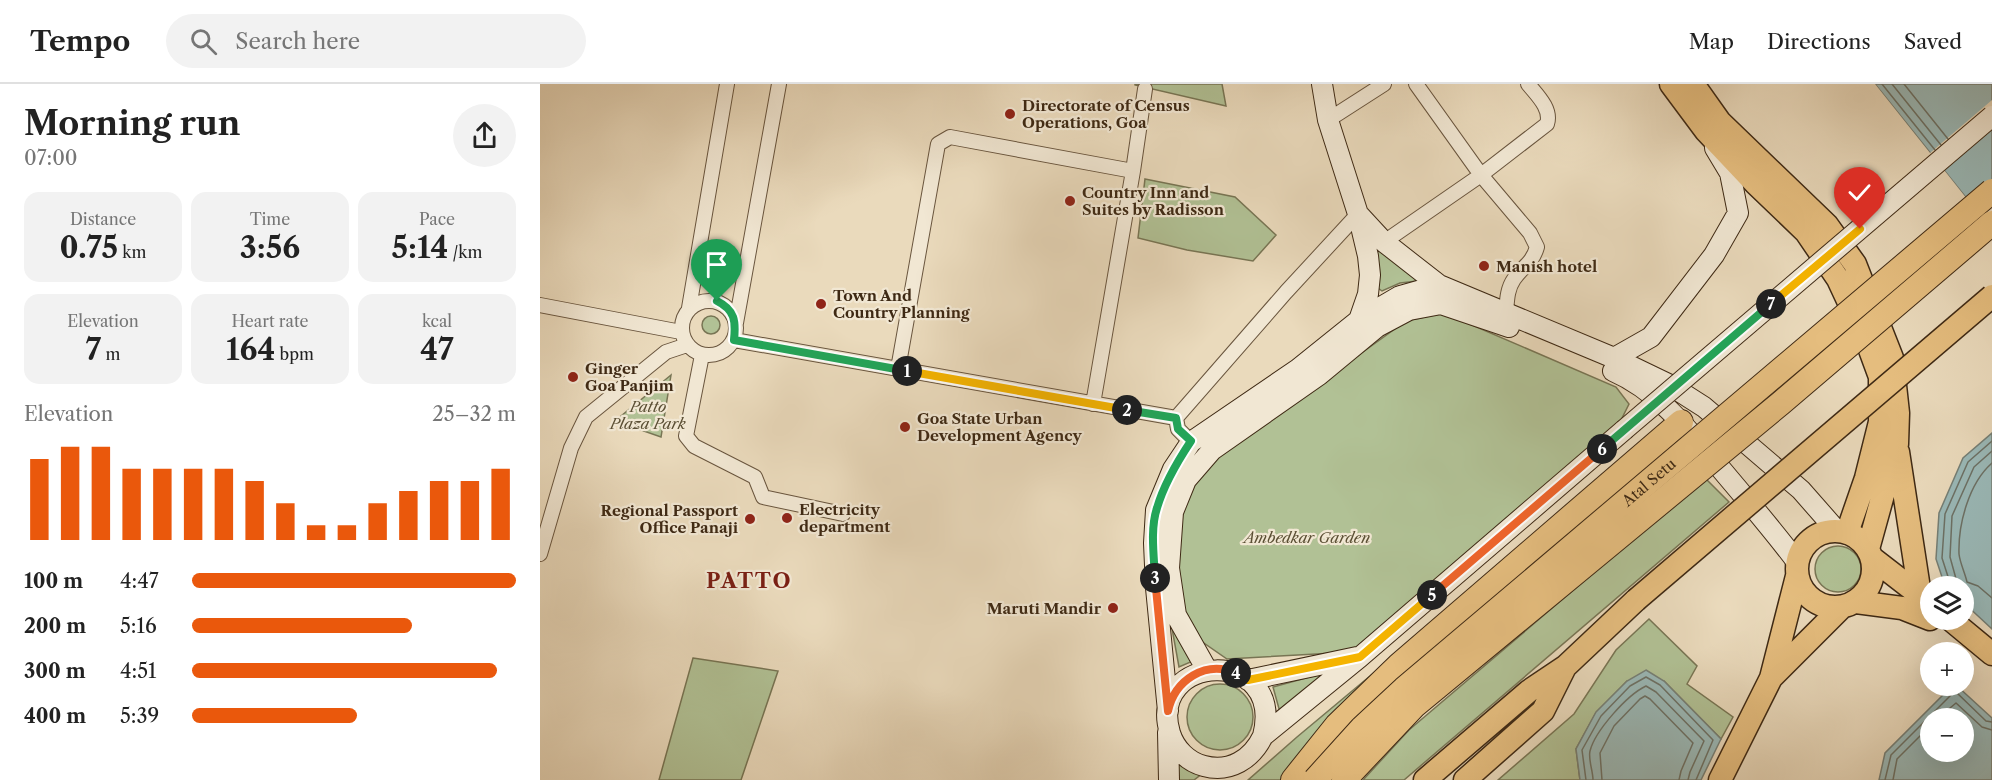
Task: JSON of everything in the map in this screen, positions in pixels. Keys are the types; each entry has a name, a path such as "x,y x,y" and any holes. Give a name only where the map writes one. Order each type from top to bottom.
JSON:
{"highway":[{"name":"Atal Setu","path":"1315,780 1362,728 1404,689 1992,191"},
{"name":"Atal Setu","path":"1344,780 1414,706 1992,224"},
{"path":"1293,780 1337,725 1373,689 1675,416"}],"main road":[{"path":"1322,84 1328,120 1358,214 1370,275 1368,294 1359,321"},
{"path":"1671,84 1706,131 1806,232 1838,279 1866,339 1880,377 1880,422 1866,478 1842,532"},
{"path":"1693,84 1720,122 1827,225 1855,264 1892,358 1898,413 1897,444 1870,553 1873,578 1869,587 1771,678"},
{"path":"1263,736 1360,657 1992,116"},
{"path":"1614,358 1652,337 1714,255 1738,213 1730,173 1706,131"},
{"path":"1358,214 1384,242 1439,285 1614,358 1668,384 1704,407 1801,490 1842,532 1862,542 1870,553 1920,595"},
{"path":"1169,780 1168,719 1154,543 1156,510 1173,469 1191,441 1298,369 1359,321 1400,296 1439,285"},
{"path":"1425,780 1529,691 1566,666 1636,600 1992,296"},
{"path":"1207,670 1176,615 1169,568 1173,512 1186,480 1212,450 1319,375 1377,327 1409,310 1441,304 1509,327 1623,375 1652,395 1675,416 1774,531 1797,569 1800,586 1813,601 1832,608 1849,605 1902,609 1920,615"},
{"path":"1675,416 1673,411 1684,399 1684,394"},
{"path":"1897,444 1921,576"},
{"path":"1720,780 1771,678 1801,552 1815,536 1826,532 1842,532"},
{"path":"1960,630 1970,634"},
{"path":"1965,630 1992,654"},
{"path":"1248,680 1360,657"},
{"path":"1465,780 1543,711 1566,666"},
{"path":"1217,780 1254,752 1263,736 1266,716 1264,706 1261,696 1248,680 1232,672 1207,670 1188,678 1181,684 1170,701 1168,719 1176,747 1191,761 1211,768 1239,763"}],"street":[{"path":"727,84 689,308 682,319 684,338 694,351 702,355 720,353 734,340 779,84"},
{"path":"1328,120 1384,84"},
{"path":"1416,84 1481,175 1530,233 1537,247 1533,258 1514,279 1508,291 1506,313"},
{"path":"1384,242 1481,175 1547,124 1549,118 1545,105 1528,84"},
{"path":"1093,404 1145,89"},
{"path":"898,369 938,144 950,137 1133,171"},
{"path":"1176,418 1358,214"},
{"path":"689,308 698,302 717,301 726,306 736,323"},
{"path":"540,305 684,338"},
{"path":"540,554 571,448 586,417 684,338"},
{"path":"734,340 1176,418"},
{"path":"702,355 686,436 694,446 755,477 763,497 843,514"},
{"path":"1176,418 1178,429 1191,441"}],"green space":[{"path":"1222,84 1226,106 1135,85"},
{"path":"1145,179 1235,197 1276,235 1253,261 1187,250 1138,238"},
{"path":"1378,247 1426,280 1400,283 1382,291 1378,288 1374,251"},
{"name":"Ambedkar Garden","path":"1444,313 1616,387 1629,404 1620,422 1353,652 1227,659 1201,641 1183,608 1175,572 1182,509 1199,476 1217,457 1406,321"},
{"path":"711,316 717,319 720,325 717,331 711,334 705,331 702,325 705,319"},
{"name":"Patto Plaza Park","path":"671,375 661,437 615,421"},
{"path":"1648,444 1283,780 1248,780 1297,737"},
{"path":"1705,478 1729,502 1404,780 1363,780 1409,730"},
{"path":"1838,546 1854,553 1861,569 1854,585 1838,592 1822,585 1815,569 1822,553"},
{"path":"1649,619 1697,666 1687,684 1733,717 1721,739 1664,681 1627,681 1596,713 1576,749 1580,780 1498,780 1574,714 1616,650"},
{"path":"1171,623 1193,661 1179,667"},
{"path":"693,658 778,671 741,780 659,780"},
{"path":"1324,673 1329,674 1281,716 1273,687"},
{"path":"1214,684 1226,684 1238,689 1248,699 1253,717 1251,730 1238,745 1226,750 1214,750 1202,745 1192,735 1187,723 1187,711 1192,699 1202,689"},
{"path":"1177,757 1203,773 1194,780 1179,780"}],"water":[{"path":"1875,84 1992,84 1992,230"},
{"path":"1992,433 1992,629 1974,612 1974,576 1942,576 1936,559 1939,513 1963,458"},
{"path":"1646,670 1664,681 1721,739 1701,780 1580,780 1576,749 1596,712 1627,681"},
{"path":"1942,696 1968,696 1992,718 1992,780 1879,780 1885,753 1920,718 1920,762 1974,762 1974,708 1930,708"}],"pier":[{"path":"1872,84 1875,84 1930,153 1992,100 1992,129 1944,170 1967,199 1992,179 1992,233"}],"place":[{"name":"Directorate of Census Operations, Goa","path":"1010,114"},
{"name":"Country Inn and Suites by Radisson","path":"1070,201"},
{"name":"Manish hotel","path":"1484,266"},
{"name":"Town And Country Planning","path":"821,304"},
{"name":"Ginger Goa Panjim","path":"573,377"},
{"name":"Goa State Urban Development Agency","path":"905,427"},
{"name":"Electricity department","path":"787,518"},
{"name":"Regional Passport Office Panaji","path":"750,519"},
{"name":"Maruti Mandir","path":"1113,608"}],"district":[{"name":"PATTO","path":"749,580"}],"route":[{"path":"717,301 732,313 736,323 734,340 1176,418 1178,429 1191,441 1173,469 1156,510 1154,543 1161,651 1168,711 1170,701 1181,684 1197,673 1207,670 1224,670 1248,680 1360,657 1860,229"}]}
